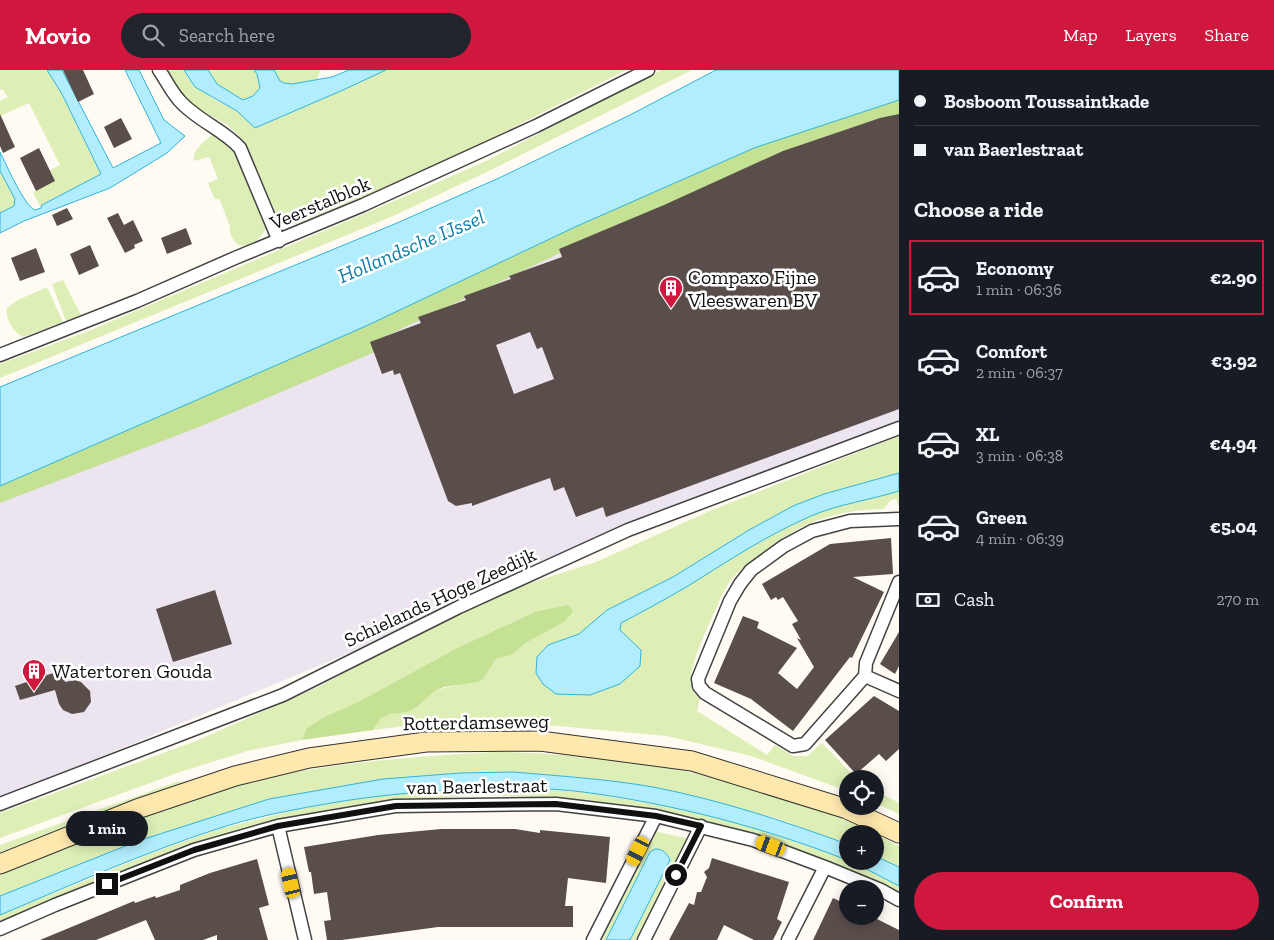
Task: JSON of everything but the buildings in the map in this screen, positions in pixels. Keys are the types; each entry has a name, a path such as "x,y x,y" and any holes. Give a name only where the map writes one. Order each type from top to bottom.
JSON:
{"main road":[{"name":"Rotterdamseweg","path":"0,864 137,809 235,776 309,758 426,742 540,741 692,761 847,809 899,833"}],"street":[{"path":"160,70 179,100 194,114 233,140 240,148 280,240"},
{"name":"Veerstalblok","path":"0,355 128,305 363,205 536,126 648,70"},
{"name":"Schielands Hoge Zeedijk","path":"0,804 283,694 459,607 628,530 899,428"},
{"path":"899,519 850,521 812,531 784,546 751,570 740,584 730,602 698,679 699,686 705,693 792,746 805,744 865,676 866,663 899,582"},
{"path":"865,676 899,692"},
{"name":"van Baerlestraat","path":"0,929 194,850 278,826 396,806 446,804 556,804 656,816 753,840 881,890 899,900"},
{"path":"593,940 656,816"},
{"path":"278,826 304,940"},
{"path":"644,940 701,826"},
{"path":"788,940 825,867"}],"shaded area":[{"path":"899,113 899,423 0,799 0,486 727,160"}],"green space":[{"path":"0,70 47,70 62,94 101,174 42,205 41,208 33,192 55,181 50,170 60,165 29,103 0,116 0,101 8,97 2,89 0,90"},
{"path":"164,70 184,70 188,78 212,98 237,111 256,128 386,70 626,70 434,168 296,224 284,223 277,215 246,146 239,136 226,124 193,106 176,88"},
{"path":"208,70 254,70 257,74 260,88 253,96 243,100 217,84"},
{"path":"274,70 321,70 317,79 287,84 278,79"},
{"path":"661,70 692,70 493,169 393,216 0,378 0,364 91,330 486,161"},
{"path":"899,100 899,121 606,231 376,341 375,352 199,427 0,503 0,486 366,326 575,227 754,148"},
{"path":"214,133 218,134 237,154 266,227 257,240 247,245 237,244 233,239 220,200 214,198 208,183 218,179 209,157 194,161 197,149"},
{"path":"0,171 15,199 14,206 0,213"},
{"path":"63,280 81,315 66,321 52,284"},
{"path":"47,287 63,322 23,337 10,325 7,308 18,300"},
{"path":"899,436 899,473 824,494 793,506 749,530 673,577 607,610 579,634 548,645 620,630 621,623 786,528 832,508 899,491 899,507 896,499 891,500 884,509 865,510 826,517 788,535 744,567 724,591 693,666 691,686 692,690 700,698 697,711 767,755 775,745 793,756 807,756 822,743 848,770 839,770 839,788 751,756 667,736 547,725 431,723 373,730 379,719 417,707 436,690 483,679 496,659 511,655 526,643 564,622 571,616 573,610 533,612 457,648 358,702 324,717 307,728 302,740 247,751 177,773 0,838 0,813 196,741 318,687 433,626 514,588 596,562 712,510"},
{"path":"568,605 573,610 564,622 526,643 511,655 496,659 483,679 477,682 436,690 417,707 407,712 390,714 380,719 373,730 302,740 307,728 324,717 358,702 457,648 534,612"},
{"path":"496,752 547,754 651,765 703,775 754,788 804,804 857,825 839,825 839,841 779,819 652,787 579,777 513,772 460,773 383,779 269,799 138,841 0,896 0,873 143,816 201,796 230,787 296,772 362,762"},
{"path":"189,781 147,796 0,856 0,845 176,782"},
{"path":"509,787 582,792 689,810 735,822 839,856 839,870 868,870 899,886 899,897 884,891 884,880 857,880 735,830 684,816 613,805 547,798 486,795 400,800 277,820 220,836 137,865 0,921 0,915 155,852 219,829 295,810 360,798 411,792"},
{"path":"884,795 899,803 899,814 884,807"},
{"path":"653,831 686,838 687,845 639,940 630,940 670,860 665,852 660,849 650,852 606,940 598,940"},
{"path":"884,838 899,846 899,867 884,860"}],"water":[{"path":"47,70 62,70 113,168 161,143 125,70 139,70 164,120 185,136 167,153 110,188 24,221 0,233 0,213 14,206 15,199 0,171 0,152 21,193 35,210 101,174 62,94"},
{"path":"184,70 208,70 217,84 243,100 253,96 260,88 257,74 254,70 274,70 280,81 292,84 332,77 349,70 386,70 255,128 237,111 195,87"},
{"name":"Hollandsche IJssel","path":"716,70 899,70 899,100 754,148 575,227 366,326 0,486 0,387 397,223 499,178 628,116"},
{"path":"899,473 899,491 832,508 795,523 763,540 680,591 621,623 620,630 641,650 640,666 620,684 590,695 556,694 543,684 536,673 537,657 548,645 579,634 607,610 673,577 749,530 793,506 824,494"},
{"path":"513,772 583,778 636,784 703,798 776,819 839,841 839,857 783,837 717,818 617,797 568,790 494,788 447,790 338,802 242,821 189,838 0,915 0,896 138,841 269,799 383,779 460,773"},
{"path":"655,849 664,852 670,860 630,940 606,940 650,852"},
{"path":"884,860 899,867 899,886 868,870 884,870"}],"place":[{"name":"Compaxo Fijne Vleeswaren BV","path":"671,309"},
{"name":"Watertoren Gouda","path":"34,692"}],"route":[{"path":"107,884 194,850 278,826 396,806 446,804 556,804 656,816 701,826 676,875"}]}
